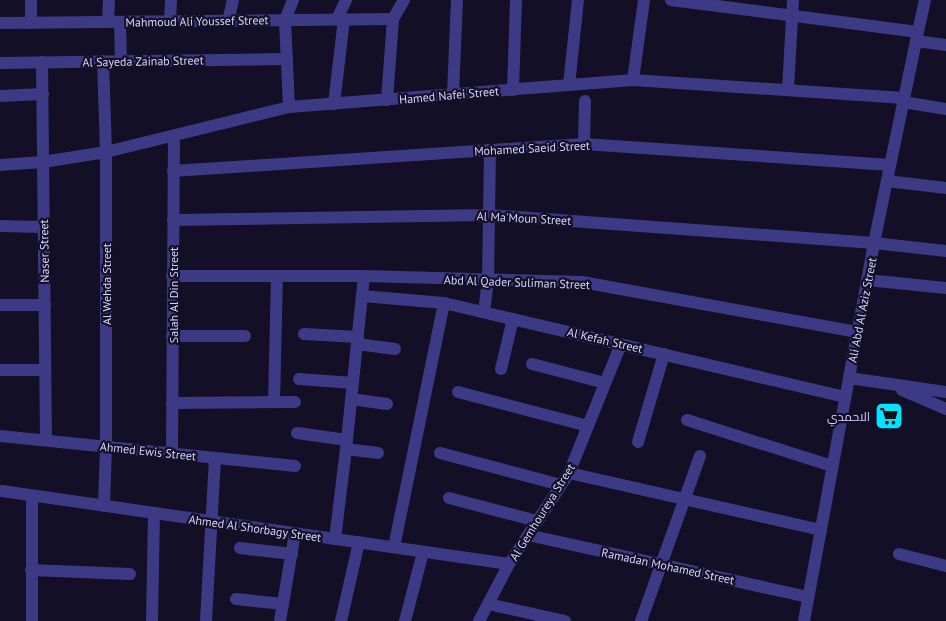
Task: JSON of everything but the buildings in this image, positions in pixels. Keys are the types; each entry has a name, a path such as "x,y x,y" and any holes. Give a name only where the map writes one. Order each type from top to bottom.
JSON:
{"street":[{"path":"31,0 31,23"},
{"path":"109,0 121,61"},
{"path":"170,21 171,0"},
{"path":"228,21 233,0"},
{"path":"289,108 285,20 293,0"},
{"path":"334,104 341,20 346,0"},
{"path":"387,100 393,19 404,0"},
{"path":"453,94 457,0"},
{"path":"513,90 516,0"},
{"path":"569,85 578,0"},
{"path":"632,80 644,0"},
{"path":"671,0 792,16 917,36 946,45"},
{"path":"788,90 793,0"},
{"name":"Ali Abd Al Aziz Street","path":"804,621 874,243 926,0"},
{"name":"Mahmoud Ali Youssef Street","path":"0,23 393,19"},
{"name":"Al Sayeda Zainab Street","path":"0,63 287,58"},
{"name":"Al Wehda Street","path":"103,61 106,152 106,446 104,506"},
{"name":"Naser Street","path":"42,62 46,440"},
{"name":"Hamed Nafei Street","path":"0,165 43,162 106,152 289,108 632,80 904,100 946,109"},
{"path":"0,96 43,94"},
{"path":"584,100 584,144"},
{"name":"Salah Al Din Street","path":"172,453 174,136"},
{"name":"Mohamed Saeid Street","path":"173,171 584,144 890,166"},
{"path":"484,312 488,280 490,150"},
{"path":"887,181 946,188"},
{"name":"Al Ma'Moun Street","path":"173,220 489,215 874,243 946,251"},
{"path":"0,226 44,227"},
{"name":"Abd Al Qader Suliman Street","path":"172,276 364,276 582,282 858,332"},
{"path":"274,402 277,276"},
{"path":"334,539 347,444 364,276"},
{"path":"867,280 946,288"},
{"name":"Al Kefah Street","path":"362,296 444,302 845,397"},
{"path":"394,547 444,302"},
{"path":"0,305 45,305"},
{"path":"501,370 513,319"},
{"path":"304,334 357,340 394,349"},
{"path":"172,336 245,336"},
{"name":"Al Gemhoureya Street","path":"479,621 509,564 569,473 621,344"},
{"path":"638,442 664,354"},
{"path":"532,364 605,383"},
{"path":"0,370 45,370"},
{"path":"849,378 946,392"},
{"path":"299,379 353,383"},
{"path":"885,383 946,409"},
{"path":"458,392 588,426"},
{"path":"351,399 387,404"},
{"path":"172,403 295,402"},
{"path":"687,420 832,466"},
{"path":"297,433 378,453"},
{"name":"Ahmed Ewis Street","path":"0,436 295,466"},
{"path":"440,453 561,485"},
{"path":"642,621 700,456"},
{"path":"206,621 215,458"},
{"path":"569,473 820,530"},
{"name":"Ahmed Al Shorbagy Street","path":"2,491 509,564"},
{"path":"32,496 32,621"},
{"path":"449,498 537,521"},
{"path":"152,621 154,513"},
{"path":"280,621 295,533"},
{"name":"Ramadan Mohamed Street","path":"528,535 808,596"},
{"path":"341,621 359,542"},
{"path":"240,548 292,554"},
{"path":"404,621 423,552"},
{"path":"899,554 945,564"},
{"path":"32,570 130,574"},
{"path":"236,599 283,604"},
{"path":"488,604 565,621"}],"place":[{"name":"الاحمدي","path":"889,416"}]}
